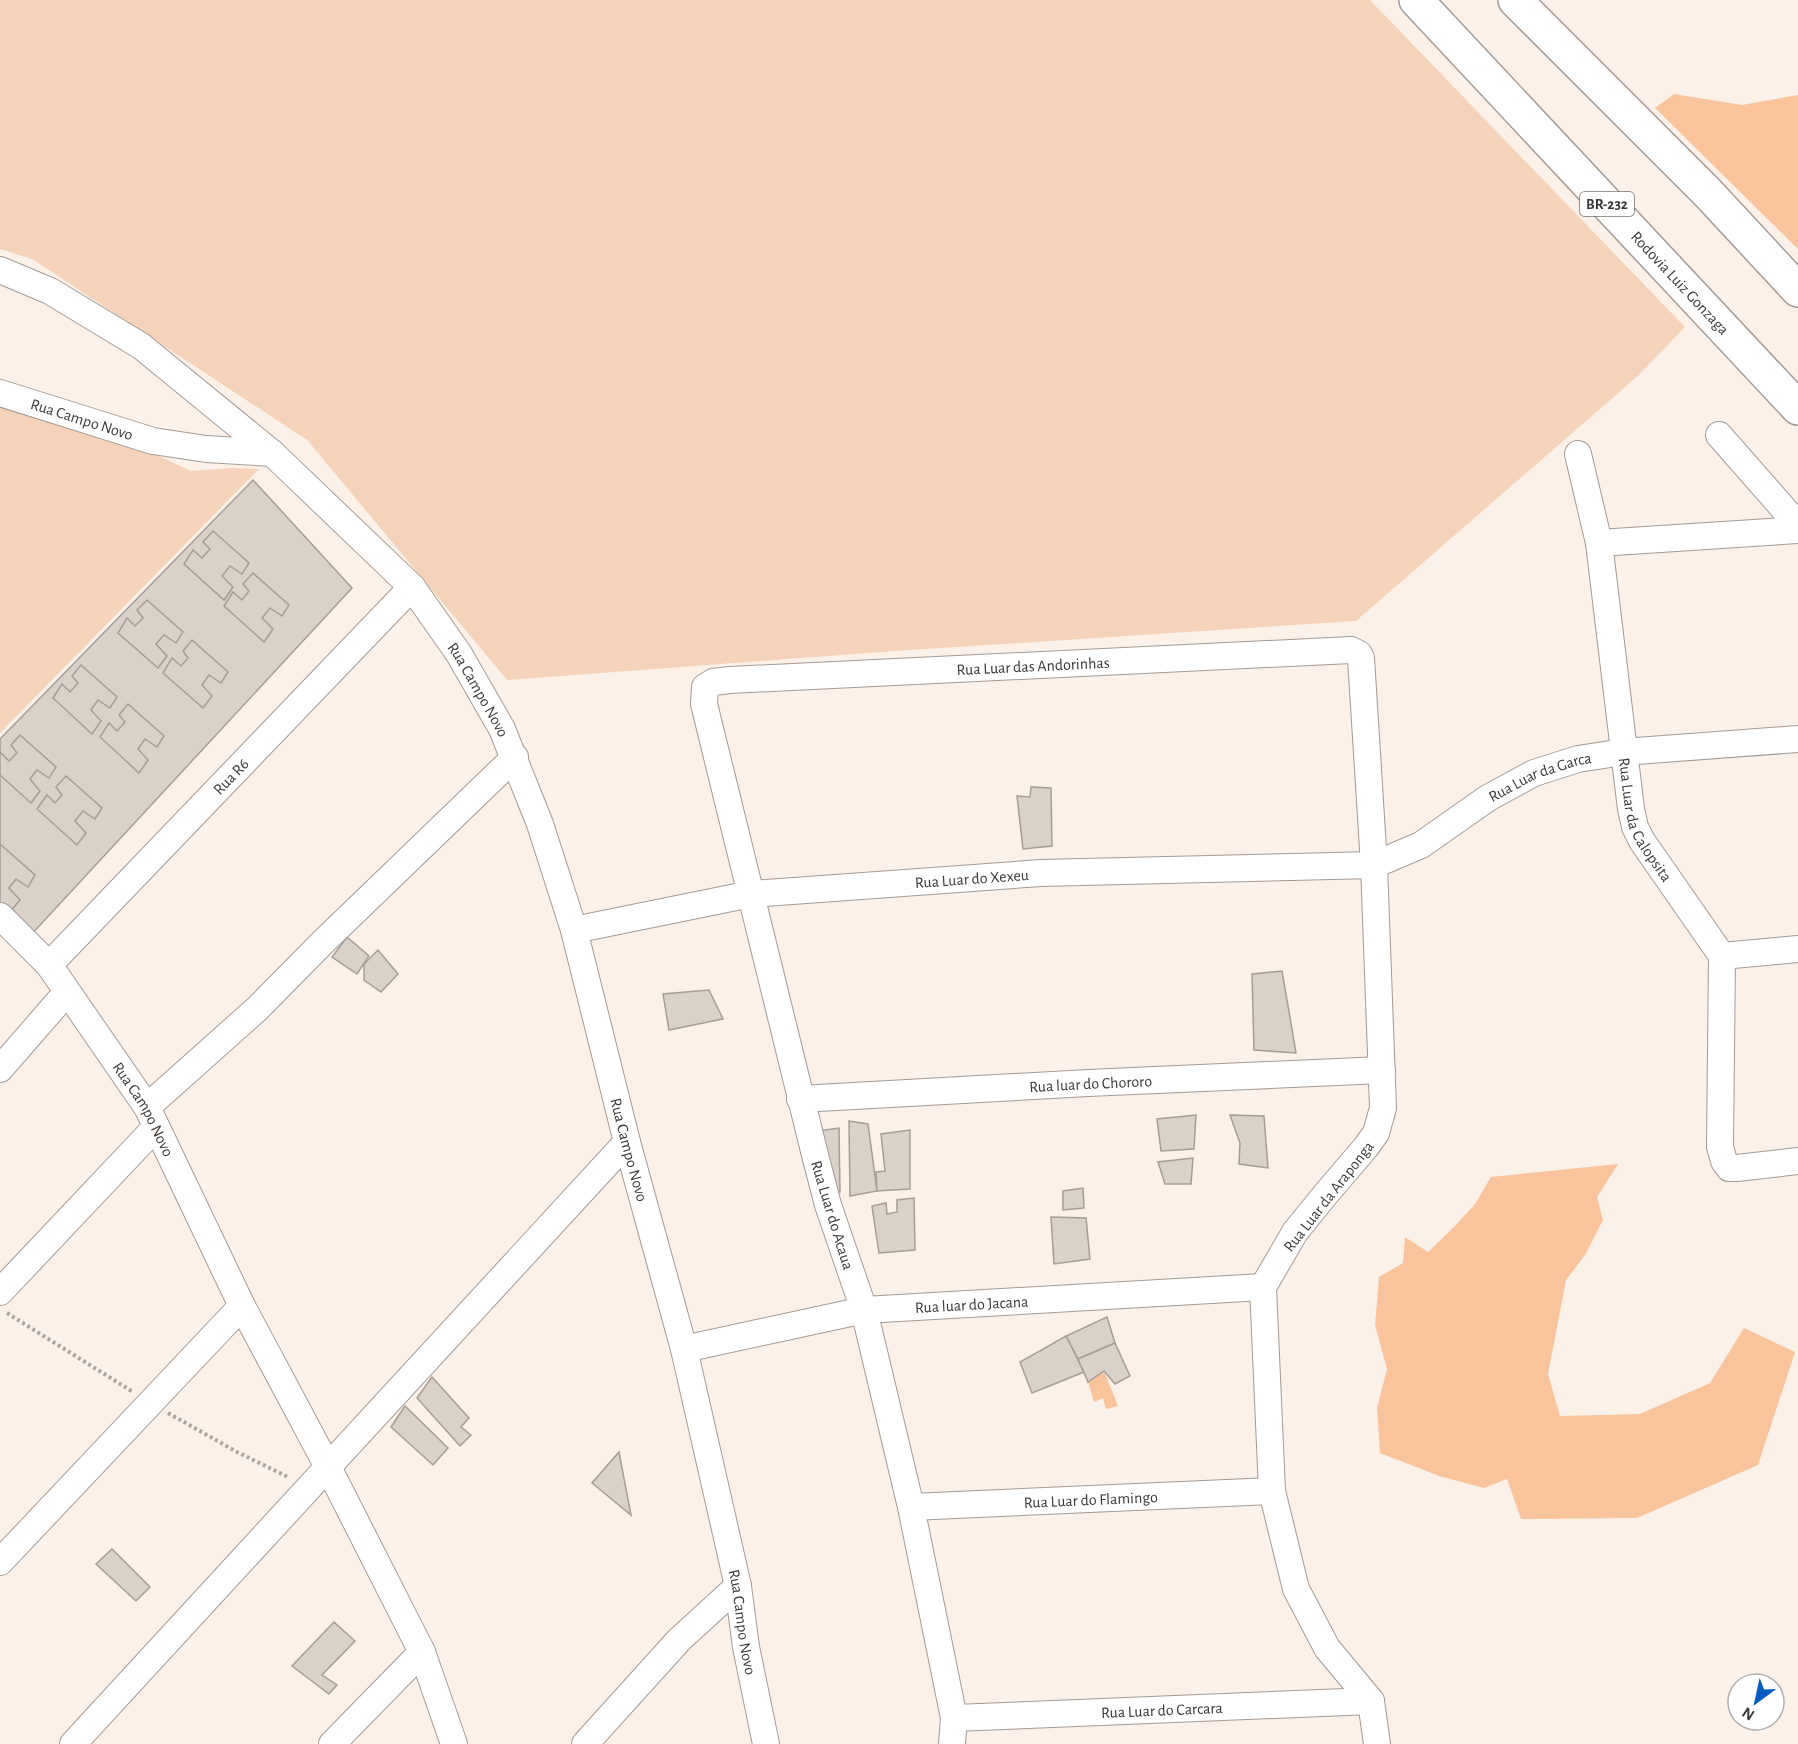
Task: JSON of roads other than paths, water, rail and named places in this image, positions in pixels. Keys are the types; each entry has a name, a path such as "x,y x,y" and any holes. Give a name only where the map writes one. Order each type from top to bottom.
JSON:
{"highway":[{"name":"Rodovia Luiz Gonzaga","path":"1416,0 1798,408"},
{"path":"1515,0 1707,192 1798,290"}],"street":[{"name":"Rua Campo Novo","path":"0,270 50,291 141,346 272,453 412,587 464,663 502,729 540,824 574,930 627,1142 684,1349 738,1586 746,1647 766,1744"},
{"name":"Rua Campo Novo","path":"0,393 153,441 207,449 272,453"},
{"path":"1719,435 1798,525"},
{"name":"Rua Luar da Calopsita","path":"1578,454 1599,543 1623,752 1635,827 1642,841 1722,956"},
{"path":"1599,543 1798,530"},
{"name":"Rua R6","path":"49,965 412,587"},
{"name":"Rua Luar das Andorinhas","path":"705,687 713,682 730,680 1351,650 1359,654"},
{"name":"Rua Luar da Araponga","path":"1263,1287 1295,1233 1366,1148 1376,1133 1383,1108 1374,865 1359,654"},
{"name":"Rua Luar do Acaua","path":"705,687 704,704 800,1099 828,1205 864,1310 911,1507 954,1718 952,1744"},
{"name":"Rua Luar da Garca","path":"1374,865 1421,845 1488,798 1534,773 1578,759 1623,752 1798,739"},
{"path":"0,1292 151,1117 322,943 514,757"},
{"name":"Rua Luar do Xexeu","path":"574,930 751,894 1041,873 1374,865"},
{"name":"Rua Campo Novo","path":"0,916 49,965 151,1117 242,1306 328,1467 422,1652 454,1744"},
{"path":"1798,949 1722,956 1720,1147 1724,1161 1729,1168 1798,1161"},
{"path":"0,1069 67,992"},
{"name":"Rua luar do Chororo","path":"800,1099 1382,1070"},
{"path":"73,1744 627,1142"},
{"path":"1263,1287 1272,1491 1296,1589 1327,1648 1371,1701 1377,1744"},
{"name":"Rua luar do Jacana","path":"684,1349 864,1310 1263,1287"},
{"path":"0,1562 242,1306"},
{"name":"Rua Luar do Flamingo","path":"911,1507 1272,1491"},
{"path":"585,1744 679,1640 738,1586"},
{"path":"332,1744 422,1652"},
{"name":"Rua Luar do Carcara","path":"954,1718 1371,1701"}]}
